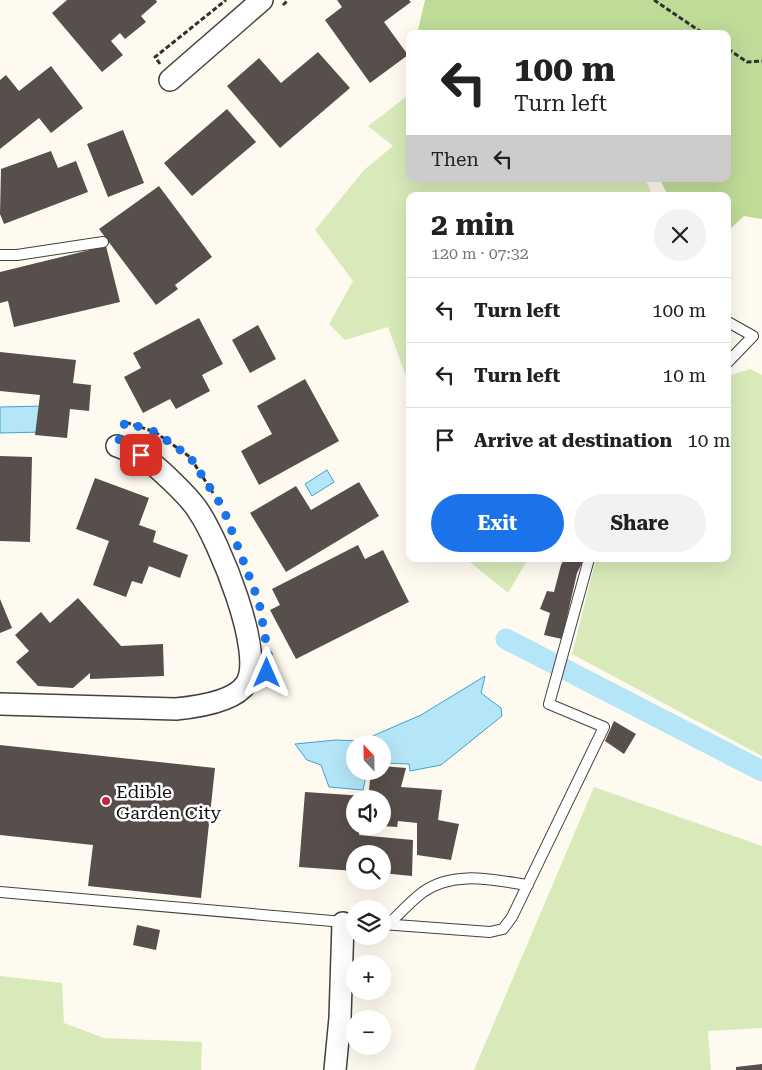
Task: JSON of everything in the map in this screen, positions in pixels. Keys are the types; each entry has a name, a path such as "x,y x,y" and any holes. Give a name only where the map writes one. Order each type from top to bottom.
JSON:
{"street":[{"path":"170,80 262,0"},
{"path":"0,704 176,709 202,706 222,700 236,693 246,684 252,670 250,644 229,572 199,511 155,466 141,455 117,446"},
{"path":"334,1070 347,945"}],"lane":[{"path":"0,255 17,255 103,242"},
{"path":"731,324 753,336 731,359"},
{"path":"391,924 490,932 503,929 512,917 604,727 549,704 588,562"},
{"path":"391,920 423,892 445,880 480,878 528,885"},
{"path":"0,892 346,923"}],"path":[{"path":"170,80 155,57 226,0"},
{"path":"654,0 698,30"},
{"path":"731,51 747,62 762,61"},
{"path":"117,446 125,422 155,432 190,457 214,494"}],"green space":[{"path":"425,0 762,0 762,219 744,216 731,228 731,192 666,192 661,182 731,182 731,30 418,30"},
{"path":"406,97 406,182 646,182 651,192 406,192 406,376 388,327 345,340 329,324 353,281 315,230 364,170 393,146 368,126"},
{"path":"750,369 762,375 762,756 572,654 595,562 731,562 731,375"},
{"path":"470,562 526,562 508,593"},
{"path":"594,787 762,846 762,1028 708,1031 711,1070 474,1070"},
{"path":"0,976 62,983 64,1023 104,1038 202,1042 201,1070 0,1070"}],"water":[{"path":"45,406 45,432 0,433 0,407"},
{"path":"327,470 334,482 312,496 305,484"},
{"path":"485,676 481,693 501,708 502,716 441,765 410,771 409,764 391,763 391,735 375,735 421,715"},
{"path":"346,740 346,780 365,780 363,790 329,787 321,765 307,760 295,744"}],"building":[{"path":"67,0 156,0 157,2 141,16 146,22 125,39 120,33 111,41 123,55 102,72 52,13"},
{"path":"337,0 409,0 411,2 384,22 406,52 406,56 370,83 325,20 342,7"},
{"path":"318,52 350,88 280,148 227,86 259,58 281,83"},
{"path":"51,66 83,108 51,133 39,118 0,149 0,80 6,75 19,91"},
{"path":"227,109 256,142 192,196 164,163"},
{"path":"123,130 144,183 108,197 87,144"},
{"path":"51,151 58,168 76,161 88,192 4,224 0,214 1,169"},
{"path":"159,186 212,257 175,285 178,289 156,305 99,229"},
{"path":"106,246 120,302 14,327 8,301 0,303 0,272"},
{"path":"199,318 223,364 202,375 210,391 176,409 170,399 143,413 124,377 141,368 133,353"},
{"path":"258,325 276,359 250,373 232,340"},
{"path":"0,352 76,360 73,383 91,385 89,411 70,409 67,438 35,435 40,395 0,391"},
{"path":"305,379 339,441 259,485 241,451 272,434 257,406"},
{"path":"0,456 32,457 30,542 0,541"},
{"path":"95,478 149,498 139,525 156,531 153,542 188,555 180,578 149,566 142,584 132,581 126,597 93,585 109,541 76,529"},
{"path":"359,482 379,516 286,572 250,513 296,486 311,510"},
{"path":"358,545 365,559 383,550 409,602 296,659 270,610 280,605 272,589"},
{"path":"562,562 582,562 577,573 562,639 544,635 550,613 540,609 547,591 554,592"},
{"path":"78,598 121,646 163,644 164,676 90,679 90,673 73,688 38,686 16,662 29,651 15,635 41,612 50,623"},
{"path":"0,599 12,628 0,633"},
{"path":"614,721 636,734 624,754 605,741"},
{"name":"Edible Garden City","path":"0,745 215,768 201,898 88,886 93,845 0,835"},
{"path":"391,767 406,768 401,787 442,790 438,820 459,824 451,860 417,855 417,823 398,821 397,827 391,827 391,790 369,790 370,780 391,780"},
{"path":"305,792 346,795 346,835 413,840 412,876 391,874 391,845 346,845 346,870 299,867"},
{"path":"137,925 160,930 156,950 133,945"},
{"path":"762,1064 762,1070 736,1070 736,1067"}],"waterway":[{"path":"506,639 762,771"}],"place":[{"name":"Edible Garden City","path":"106,801"}],"route":[{"path":"141,455 117,446 125,422 155,432 190,457 223,508 259,602 269,659 267,673"}]}
